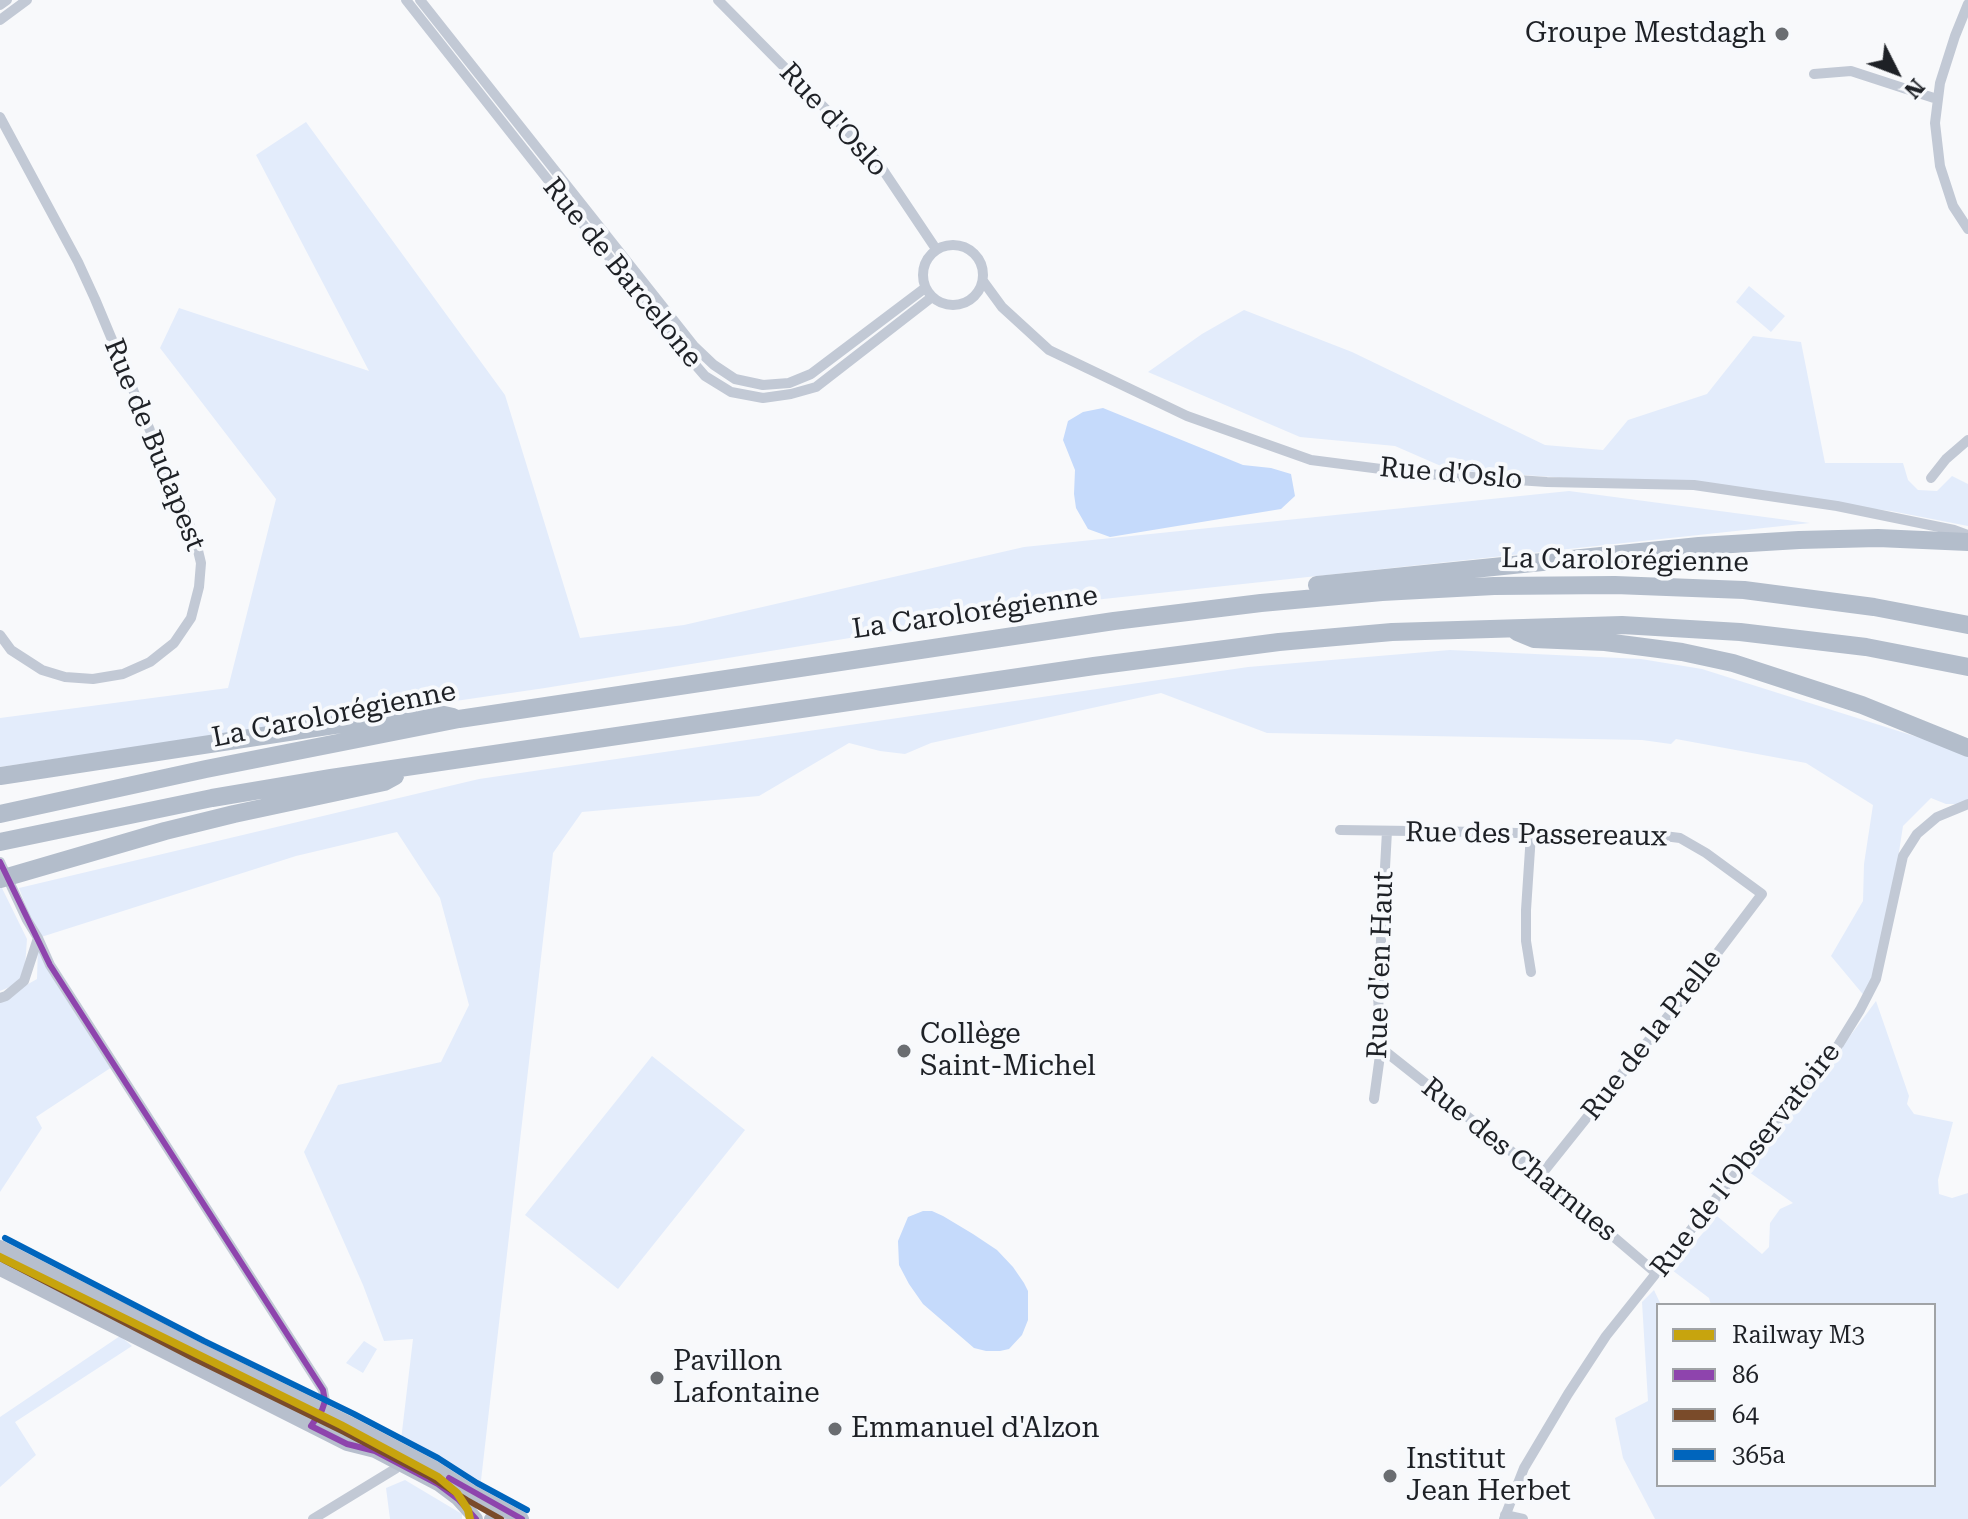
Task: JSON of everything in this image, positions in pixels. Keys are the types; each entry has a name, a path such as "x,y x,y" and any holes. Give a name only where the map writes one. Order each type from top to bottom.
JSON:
{"highway":[{"path":"1261,603 1299,587 1699,546 1878,538 1968,542"},
{"name":"La Carolorégienne","path":"0,814 459,719 1114,621 1261,603 1480,586 1615,585 1744,590 1874,607 1968,625"},
{"path":"0,842 212,798 415,765 1094,666 1392,632 1622,625 1740,632 1866,647 1968,667"},
{"path":"1507,627 1534,639 1605,642 1682,652 1733,663 1862,705 1968,748"},
{"path":"0,776 426,711 459,719"},
{"path":"0,879 165,831 384,782 415,765"}],"main road":[{"path":"0,1247 322,1410 450,1491 504,1517"},
{"path":"0,1269 347,1444 433,1467 504,1517"},
{"path":"450,1491 476,1519"}],"street":[{"path":"0,5 7,0"},
{"path":"0,20 27,0"},
{"name":"Rue de Barcelone","path":"406,0 679,346 705,376 731,392 763,398 816,387 929,293"},
{"name":"Rue de Barcelone","path":"420,0 694,346 735,379 763,385 789,383 811,374 929,293"},
{"name":"Rue d'Oslo","path":"718,0 877,161 936,249"},
{"path":"1968,4 1949,53 1937,99 1935,123 1940,166 1953,206 1968,229"},
{"path":"1814,74 1851,71 1937,99"},
{"name":"Rue de Budapest","path":"0,117 95,299 190,525 201,563 191,618 174,643 150,662 123,674 93,679 65,677 42,670 11,650 0,635"},
{"path":"945,245 966,246 981,261 983,281 972,299 952,305 941,303 929,293 922,278 923,267 936,249 945,245"},
{"name":"Rue d'Oslo","path":"983,281 1002,307 1049,350 1187,416 1311,460 1412,473 1547,482 1694,485 1837,506 1968,535"},
{"path":"1931,478 1946,459 1968,440"},
{"name":"Rue de l'Observatoire","path":"1505,1517 1524,1468 1606,1336 1839,1044 1860,1010 1876,979 1903,856 1917,834 1937,817 1968,804"},
{"name":"Rue des Passereaux","path":"1340,830 1680,838 1762,894"},
{"name":"Rue d'en Haut","path":"1374,1099 1381,1048 1378,996 1387,831"},
{"path":"1531,834 1526,941 1531,972"},
{"path":"0,862 50,965 323,1390 325,1401 311,1426"},
{"name":"Rue de la Prelle","path":"1541,1175 1762,894"},
{"path":"0,998 24,981 38,938"},
{"name":"Rue des Charnues","path":"1381,1048 1541,1175 1656,1273"},
{"path":"313,1519 395,1469 402,1459"},
{"path":"1505,1517 1523,1519"}],"shaded area":[{"path":"306,122 505,395 580,638 684,625 1024,547 1569,491 1810,523 1057,604 545,688 0,767 0,718 228,688 276,499 160,348 179,308 369,371 256,155"},
{"path":"1749,286 1785,316 1771,332 1736,302"},
{"path":"1244,310 1352,352 1545,445 1603,450 1628,420 1707,394 1753,336 1801,342 1825,463 1903,463 1908,480 1918,490 1937,491 1952,476 1968,484 1968,526 1891,511 1670,485 1450,470 1395,446 1300,437 1148,372 1202,334"},
{"path":"1450,650 1641,659 1702,669 1968,753 1968,804 1946,804 1931,798 1903,826 1886,936 1866,998 1831,956 1863,901 1864,864 1873,805 1806,763 1676,739 1671,744 1642,740 1267,733 1161,693 931,743 905,754 849,743 759,796 582,812 553,853 480,1489 472,1492 401,1440 413,1339 384,1341 363,1285 304,1152 338,1085 441,1062 469,1005 440,898 397,832 296,856 38,938 19,888 479,779 1248,667"},
{"path":"0,884 27,939 24,981 0,991"},
{"path":"38,945 115,1065 36,1117 42,1128 0,1192 0,1000 37,979"},
{"path":"1876,1001 1909,1096 1907,1104 1914,1114 1953,1122 1938,1180 1939,1194 1952,1198 1968,1193 1968,1519 1655,1519 1623,1458 1615,1418 1648,1401 1642,1302 1654,1290 1660,1303 1656,1303 1656,1487 1936,1487 1936,1303 1710,1303 1709,1298 1672,1270 1717,1216 1762,1254 1769,1247 1770,1223 1780,1209 1793,1203 1749,1172"},
{"path":"652,1056 745,1130 618,1289 525,1215"},
{"path":"120,1336 132,1346 15,1422 36,1455 0,1487 0,1417"},
{"path":"364,1341 377,1349 363,1373 346,1363"},
{"path":"405,1480 462,1514 462,1519 390,1519 386,1488"}],"water":[{"path":"1103,408 1243,465 1291,474 1295,496 1281,509 1110,537 1088,529 1076,508 1075,470 1063,440 1068,421 1083,412"},
{"path":"923,1211 943,1216 997,1250 1024,1283 1028,1291 1028,1320 1022,1335 1009,1349 986,1351 974,1348 923,1304 909,1284 899,1265 898,1241 908,1217"}],"tram line":[{"path":"225,1369 276,1401"}],"rail line":[{"name":"M3","path":"0,1257 341,1425 438,1477 457,1493 470,1519"}],"transit line":[{"name":"86","path":"0,862 50,965 323,1390 325,1401 311,1426 347,1444 375,1451 438,1484 458,1499 476,1519"},
{"name":"365a","path":"5,1238 354,1414 527,1510"},
{"name":"64","path":"0,1258 344,1432 501,1519"},
{"name":"86","path":"449,1478 522,1519"}],"place":[{"name":"Groupe Mestdagh","path":"1782,34"},
{"name":"Collège Saint-Michel","path":"904,1051"},
{"name":"Pavillon Lafontaine","path":"657,1378"},
{"name":"Emmanuel d'Alzon","path":"835,1429"},
{"name":"Institut Jean Herbet","path":"1390,1476"}]}
